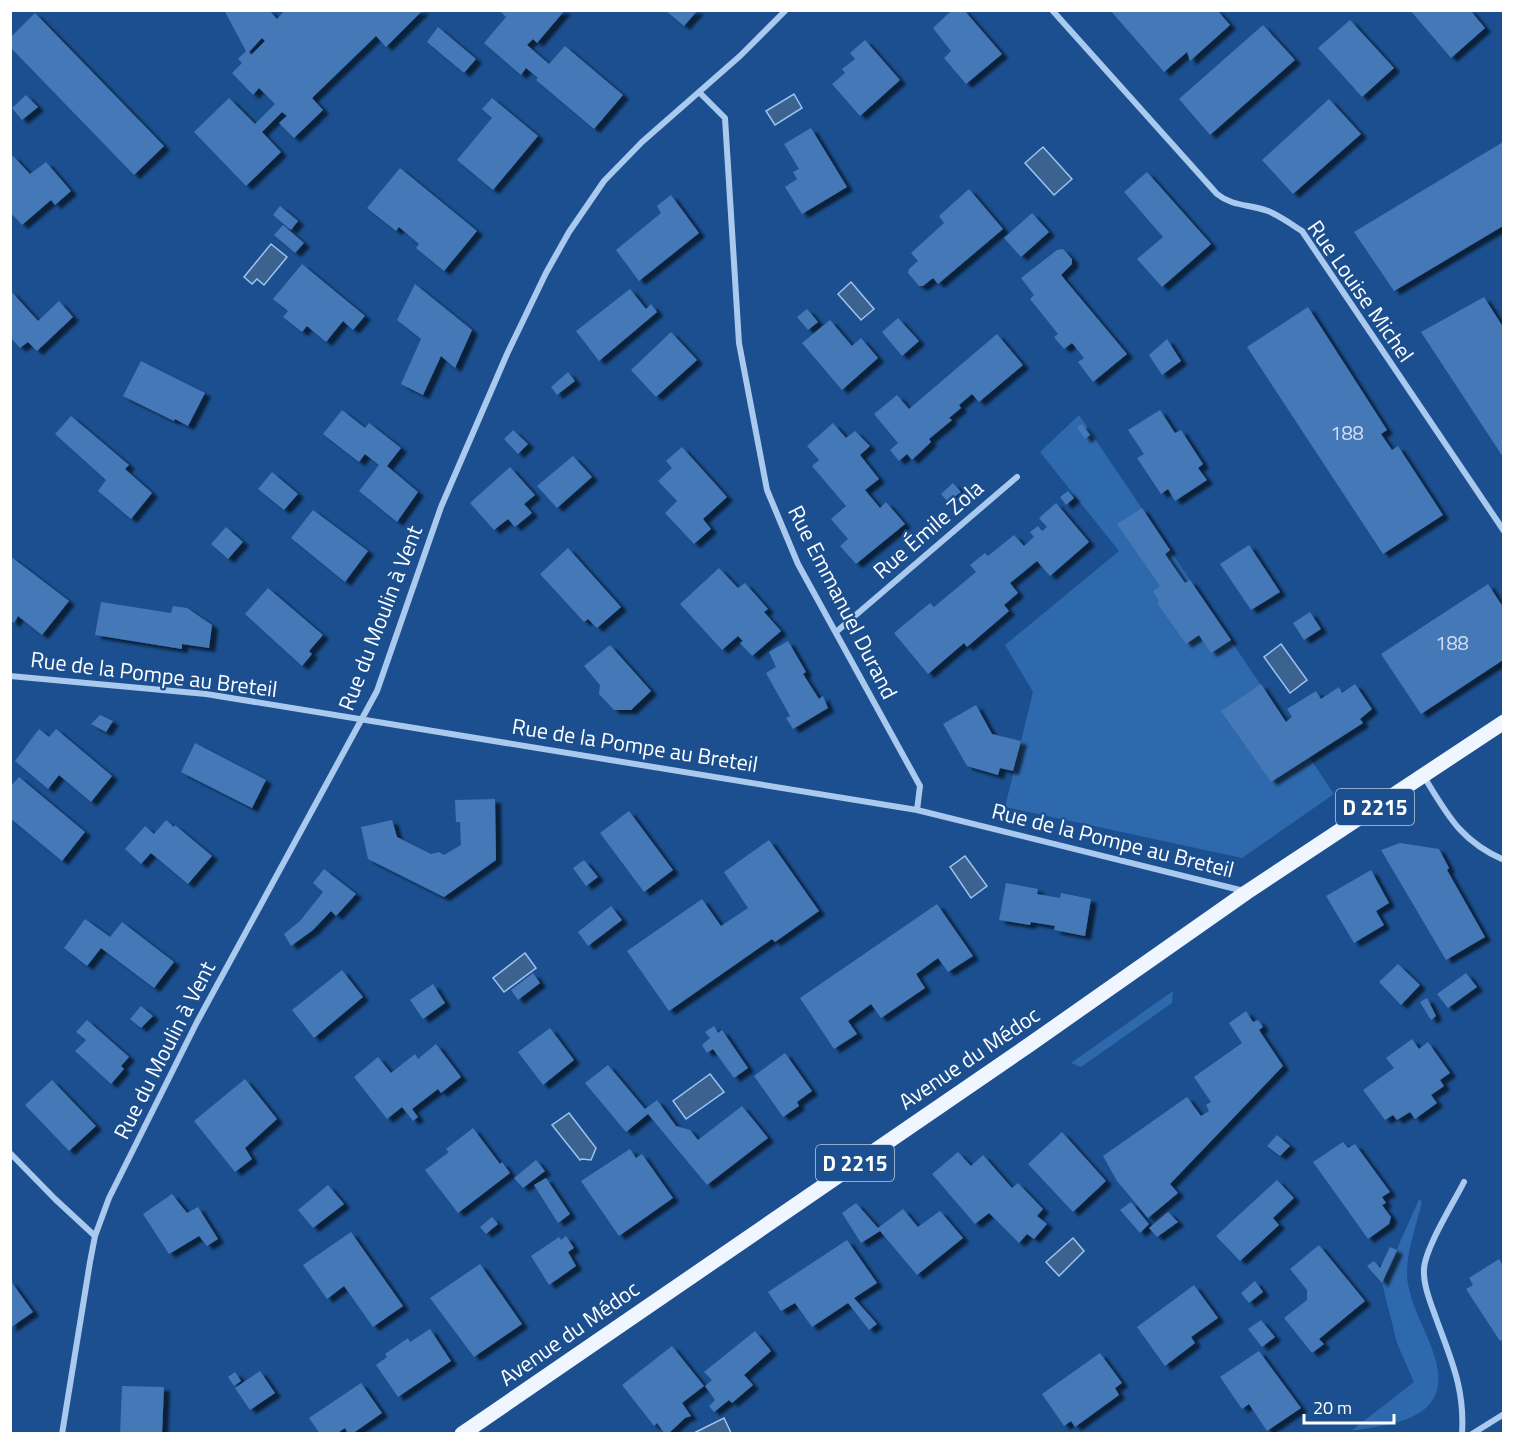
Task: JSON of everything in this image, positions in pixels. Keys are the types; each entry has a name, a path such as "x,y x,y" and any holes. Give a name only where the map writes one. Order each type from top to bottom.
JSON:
{"main road":[{"name":"Avenue du Médoc","path":"462,1434 1029,1045 1247,892 1503,722"}],"street":[{"name":"Rue du Moulin à Vent","path":"62,1434 95,1236 109,1198 197,1022 377,691 441,507 507,354 546,273 569,232 604,181 642,142 740,56 786,10"},
{"name":"Rue Louise Michel","path":"1052,10 1217,194 1225,201 1236,205 1267,211 1302,231 1503,531"},
{"name":"Rue Emmanuel Durand","path":"699,92 725,118 739,343 767,490 798,564 920,786 917,810"},
{"name":"Rue Émile Zola","path":"836,632 1017,477"},
{"name":"Rue de la Pompe au Breteil","path":"10,676 206,694 917,810 1247,892"},
{"path":"1422,775 1455,825 1470,841 1487,853 1503,860"},
{"path":"10,1153 95,1236"},
{"path":"1462,1434 1464,1414 1460,1387 1429,1296 1424,1269 1434,1240 1464,1182"},
{"path":"1472,1434 1503,1414"}],"shaded area":[{"path":"794,94 802,108 775,125 766,111"},
{"path":"1043,147 1072,179 1054,195 1025,163"},
{"path":"271,244 287,257 264,285 257,279 252,284 244,277"},
{"path":"851,282 874,309 861,320 838,294"},
{"path":"1079,415 1334,794 1242,858 1005,807 1033,692 1005,645 1119,551 1040,452"},
{"path":"1281,644 1307,680 1290,693 1264,657"},
{"path":"965,856 987,886 971,898 950,867"},
{"path":"525,953 536,968 504,992 493,978"},
{"path":"1173,991 1172,1003 1081,1067 1071,1063"},
{"path":"710,1074 724,1092 686,1119 673,1101"},
{"path":"569,1113 596,1148 591,1160 580,1160 552,1125"},
{"path":"1419,1199 1422,1202 1408,1256 1407,1279 1414,1306 1435,1358 1438,1378 1436,1394 1428,1406 1416,1415 1402,1421 1351,1431 1414,1382 1397,1343 1382,1283"},
{"path":"1073,1238 1084,1251 1059,1276 1046,1262"},
{"path":"724,1418 731,1433 694,1433"}],"building":[{"path":"224,10 269,10 277,19 285,10 423,10 386,47 376,36 312,98 323,110 294,138 279,123 287,116 282,112 262,132 281,152 246,186 194,132 229,98 255,124 275,104 259,88 253,95 232,73 242,63 238,59 246,51","holes":["262,38 265,41 251,55 249,52"]},
{"path":"502,10 565,10 537,43 533,39 527,45 549,64 565,46 623,95 594,129 536,80 538,78 526,68 521,75 484,43 506,17 501,12"},
{"path":"665,10 698,10 684,26"},
{"path":"952,10 964,10 1002,54 966,84 944,58 951,51 933,28"},
{"path":"1110,10 1217,10 1230,25 1190,61 1187,52 1164,72"},
{"path":"1410,10 1470,10 1485,28 1451,58"},
{"path":"35,13 164,146 134,175 10,47 10,38"},
{"path":"1350,20 1394,68 1362,97 1318,48"},
{"path":"1263,25 1295,60 1210,135 1179,99"},
{"path":"438,27 476,59 464,73 427,42"},
{"path":"865,40 900,80 860,116 832,84 845,73 842,69 855,59 850,53"},
{"path":"26,95 38,107 22,120 12,108"},
{"path":"492,98 538,136 493,190 457,160 492,118 482,109"},
{"path":"1329,99 1361,134 1293,194 1262,160"},
{"path":"811,128 847,187 802,214 785,187 797,179 793,172 799,169 784,144"},
{"path":"1503,142 1503,226 1394,291 1354,232"},
{"path":"13,156 30,174 46,162 71,191 55,205 51,200 22,225 10,212 10,158"},
{"path":"400,168 477,231 444,271 416,248 419,244 399,227 396,231 367,208"},
{"path":"1147,172 1211,244 1162,287 1137,259 1163,237 1124,192"},
{"path":"969,189 1003,229 938,284 933,278 923,286 919,286 908,273 918,261 911,253 944,223 939,216"},
{"path":"671,195 699,233 639,281 616,250 661,213 657,206"},
{"path":"280,206 298,221 291,230 273,215"},
{"path":"1032,213 1049,232 1021,257 1004,238"},
{"path":"283,225 304,243 295,253 274,235"},
{"path":"1063,249 1072,259 1072,264 1061,275 1127,354 1093,382 1078,362 1084,358 1072,343 1064,349 1054,337 1058,334 1030,299 1034,295 1021,278 1057,250"},
{"path":"302,264 365,316 353,330 343,321 326,342 307,326 302,332 283,317 288,311 273,299"},
{"path":"415,284 472,330 455,368 441,356 423,395 401,384 421,339 397,320"},
{"path":"630,289 646,309 651,304 657,312 599,361 576,331"},
{"path":"10,290 38,321 59,301 73,317 37,351 28,342 20,348 10,337"},
{"path":"1484,297 1503,327 1503,457 1421,332"},
{"path":"1308,307 1387,430 1381,434 1392,450 1398,446 1443,515 1383,554 1247,347"},
{"path":"807,309 818,322 808,330 797,317"},
{"path":"898,318 919,341 902,356 882,332"},
{"path":"830,320 852,346 861,338 878,358 842,390 802,343"},
{"path":"671,332 697,360 656,397 631,370"},
{"path":"997,334 1023,365 979,402 972,394 949,418 952,420 929,439 931,442 912,460 907,454 899,461 890,450 898,443 874,414 897,395 909,409"},
{"path":"1167,339 1181,361 1162,375 1149,355"},
{"path":"141,361 205,393 188,426 123,396"},
{"path":"568,372 575,381 557,395 551,387"},
{"path":"342,410 365,428 369,423 401,448 387,466 418,492 397,522 359,491 379,465 365,454 359,462 323,434"},
{"path":"1160,410 1175,433 1181,430 1203,464 1198,468 1207,480 1175,501 1168,489 1161,494 1137,458 1144,454 1128,430"},
{"path":"71,416 129,465 125,469 152,493 131,519 98,491 106,480 55,434"},
{"path":"833,423 846,438 855,431 870,446 860,455 879,479 865,490 880,508 886,502 905,524 856,564 840,546 848,539 831,519 846,506 812,466 819,460 807,446"},
{"path":"1082,424 1090,435 1085,439 1077,427"},
{"path":"513,430 528,444 518,454 504,439"},
{"path":"682,447 727,497 703,519 711,529 694,544 665,513 677,501 658,481 672,468 666,461"},
{"path":"573,456 592,477 557,508 537,486"},
{"path":"510,467 535,495 524,504 532,513 515,527 508,519 494,530 470,503"},
{"path":"272,472 298,494 284,510 258,489"},
{"path":"953,483 961,492 948,502 941,494"},
{"path":"1068,491 1074,498 1066,505 1060,497"},
{"path":"1056,503 1089,542 1050,576 1037,561 1010,583 1018,593 1004,605 1009,611 967,647 964,643 928,674 894,633 930,603 934,607 976,572 970,565 985,553 988,556 1014,535 1024,546 1034,537 1030,532 1038,526 1042,531 1047,527 1039,518"},
{"path":"1142,508 1170,550 1165,554 1185,583 1190,580 1231,640 1211,653 1199,635 1186,644 1157,603 1159,601 1153,591 1160,586 1117,524"},
{"path":"313,510 368,551 345,582 291,538"},
{"path":"226,527 243,542 228,559 211,544"},
{"path":"1249,545 1280,592 1251,610 1220,564"},
{"path":"568,548 621,607 597,628 588,619 584,622 540,574"},
{"path":"10,556 69,601 42,635 18,616 14,623 10,620"},
{"path":"719,568 738,588 745,583 768,609 764,612 781,631 752,656 740,643 743,641 738,636 722,650 680,604"},
{"path":"1488,584 1503,607 1503,660 1421,714 1381,654"},
{"path":"268,588 323,635 309,651 312,654 302,666 245,614"},
{"path":"101,602 171,613 173,606 187,608 212,625 209,648 182,644 182,649 95,635"},
{"path":"1310,612 1321,629 1304,640 1293,623"},
{"path":"788,641 806,672 803,674 819,699 823,696 828,708 793,729 786,718 790,716 766,673 776,667 769,652"},
{"path":"610,645 651,691 631,710 614,710 599,694 600,685 584,666"},
{"path":"1261,684 1286,722 1292,717 1287,709 1316,691 1321,699 1339,687 1342,693 1355,684 1372,709 1360,719 1363,723 1271,782 1221,711"},
{"path":"976,705 992,734 1021,741 1013,771 1000,768 998,775 967,766 943,724"},
{"path":"100,715 113,721 106,732 91,724"},
{"path":"39,729 49,737 56,729 112,776 91,802 59,775 48,789 15,761"},
{"path":"195,743 266,780 252,808 181,772"},
{"path":"19,777 85,832 62,861 10,818 10,787"},
{"path":"495,799 496,860 444,897 368,859 361,827 392,820 397,837 431,854 439,852 444,855 461,845 460,822 456,822 455,800"},
{"path":"629,811 673,870 644,892 600,833"},
{"path":"166,820 212,856 188,884 151,853 141,864 125,849 145,826 154,834"},
{"path":"769,840 819,911 775,942 772,939 669,1011 627,951 702,899 721,926 748,908 724,872"},
{"path":"1400,843 1439,849 1449,868 1447,870 1485,937 1446,960 1381,850"},
{"path":"584,860 598,877 586,886 573,868"},
{"path":"324,869 356,894 336,916 331,911 313,930 291,946 284,934 300,921 323,892 313,883"},
{"path":"1371,870 1389,903 1376,911 1384,925 1354,943 1326,896"},
{"path":"1006,883 1038,889 1037,894 1060,898 1061,893 1091,899 1085,936 1054,930 1055,926 999,920"},
{"path":"937,904 973,956 948,972 938,958 916,974 925,988 881,1018 871,1004 848,1021 857,1034 834,1049 800,998"},
{"path":"611,906 622,920 588,946 578,932"},
{"path":"85,919 110,937 122,922 174,962 154,988 101,948 87,966 64,948"},
{"path":"1398,964 1420,985 1401,1005 1379,982"},
{"path":"342,970 363,997 314,1038 292,1010"},
{"path":"533,973 540,983 518,1000 511,990"},
{"path":"1466,973 1477,987 1448,1008 1437,994"},
{"path":"433,984 445,1003 423,1019 410,1000"},
{"path":"1427,998 1436,1016 1431,1020 1420,1002"},
{"path":"141,1006 153,1016 141,1028 130,1019"},
{"path":"1246,1011 1253,1022 1258,1020 1263,1027 1259,1030 1283,1066 1170,1184 1178,1193 1148,1218 1117,1181 1103,1156 1187,1097 1201,1116 1209,1111 1206,1105 1211,1102 1194,1077 1242,1043 1229,1023"},
{"path":"87,1020 129,1057 121,1066 124,1069 111,1084 75,1051 86,1040 76,1032"},
{"path":"714,1026 718,1033 722,1030 748,1068 734,1078 713,1049 707,1053 702,1045 710,1038 705,1032"},
{"path":"550,1028 574,1060 543,1085 518,1052"},
{"path":"1412,1039 1419,1049 1428,1042 1450,1073 1440,1080 1444,1086 1431,1095 1437,1103 1415,1119 1410,1112 1397,1120 1393,1115 1385,1120 1363,1090 1394,1068 1386,1058"},
{"path":"436,1044 461,1077 441,1093 438,1089 412,1109 418,1117 413,1121 402,1107 387,1119 354,1077 378,1057 391,1073 415,1054 418,1059"},
{"path":"785,1053 812,1091 797,1102 799,1106 783,1117 754,1076"},
{"path":"608,1065 645,1109 657,1100 676,1126 690,1130 698,1140 742,1106 768,1138 707,1185 648,1114 626,1132 585,1083"},
{"path":"245,1079 277,1119 245,1148 252,1159 235,1172 194,1121"},
{"path":"52,1080 96,1126 69,1151 25,1105"},
{"path":"473,1128 500,1164 502,1162 510,1173 458,1213 425,1170 449,1152 446,1149"},
{"path":"1062,1132 1106,1181 1073,1212 1028,1164"},
{"path":"1277,1135 1290,1146 1280,1156 1267,1146"},
{"path":"1343,1142 1348,1148 1355,1144 1390,1192 1382,1197 1386,1203 1382,1205 1391,1217 1389,1224 1368,1239 1313,1162"},
{"path":"630,1149 636,1158 642,1154 673,1198 619,1236 581,1181"},
{"path":"958,1152 971,1166 983,1155 1012,1188 1018,1183 1043,1209 1037,1216 1047,1224 1034,1239 1027,1234 1019,1243 989,1213 975,1224 932,1174"},
{"path":"536,1160 545,1171 523,1188 514,1178"},
{"path":"546,1178 570,1214 558,1223 534,1185"},
{"path":"1277,1180 1294,1198 1273,1218 1279,1225 1240,1261 1216,1236"},
{"path":"328,1185 344,1204 313,1228 298,1210"},
{"path":"172,1194 187,1213 198,1207 218,1239 207,1246 199,1236 169,1254 143,1214"},
{"path":"1131,1202 1149,1224 1140,1233 1120,1210"},
{"path":"856,1203 878,1228 903,1209 918,1227 940,1211 963,1238 917,1275 880,1231 861,1243 842,1213"},
{"path":"1168,1212 1178,1222 1157,1237 1149,1228"},
{"path":"492,1217 498,1224 486,1234 480,1227"},
{"path":"351,1232 403,1306 373,1327 344,1286 327,1299 303,1265"},
{"path":"566,1236 574,1248 568,1252 576,1266 549,1285 531,1256 559,1237 561,1240"},
{"path":"847,1240 877,1283 854,1298 877,1324 869,1330 848,1303 812,1327 795,1303 781,1311 768,1292"},
{"path":"1319,1245 1365,1301 1319,1339 1324,1344 1312,1353 1284,1318 1307,1300 1307,1290 1290,1269"},
{"path":"1390,1247 1397,1250 1382,1283 1367,1266 1374,1261 1380,1268"},
{"path":"1499,1259 1503,1266 1503,1339 1500,1341 1466,1289 1473,1285 1469,1278"},
{"path":"480,1264 522,1324 474,1357 430,1298"},
{"path":"10,1280 33,1312 10,1328"},
{"path":"1255,1281 1263,1292 1249,1303 1241,1293"},
{"path":"1194,1285 1218,1318 1191,1337 1195,1343 1165,1366 1137,1327"},
{"path":"1261,1320 1275,1337 1262,1347 1248,1329"},
{"path":"430,1329 451,1361 398,1397 376,1365 387,1357 385,1354 408,1338 410,1342"},
{"path":"755,1331 771,1351 744,1375 753,1385 732,1403 729,1400 714,1412 709,1406 715,1400 705,1386 712,1380 704,1372"},
{"path":"672,1346 704,1386 682,1403 691,1416 665,1434 657,1423 654,1426 622,1385"},
{"path":"1259,1351 1301,1408 1267,1431 1249,1404 1242,1409 1220,1377"},
{"path":"1100,1353 1122,1383 1115,1388 1119,1395 1075,1427 1071,1421 1064,1426 1042,1394"},
{"path":"260,1371 275,1393 250,1410 235,1388"},
{"path":"235,1372 241,1381 234,1386 228,1377"},
{"path":"361,1383 382,1413 352,1434 348,1434 345,1428 336,1434 320,1434 309,1418"},
{"path":"122,1386 164,1387 162,1434 120,1434"}]}
